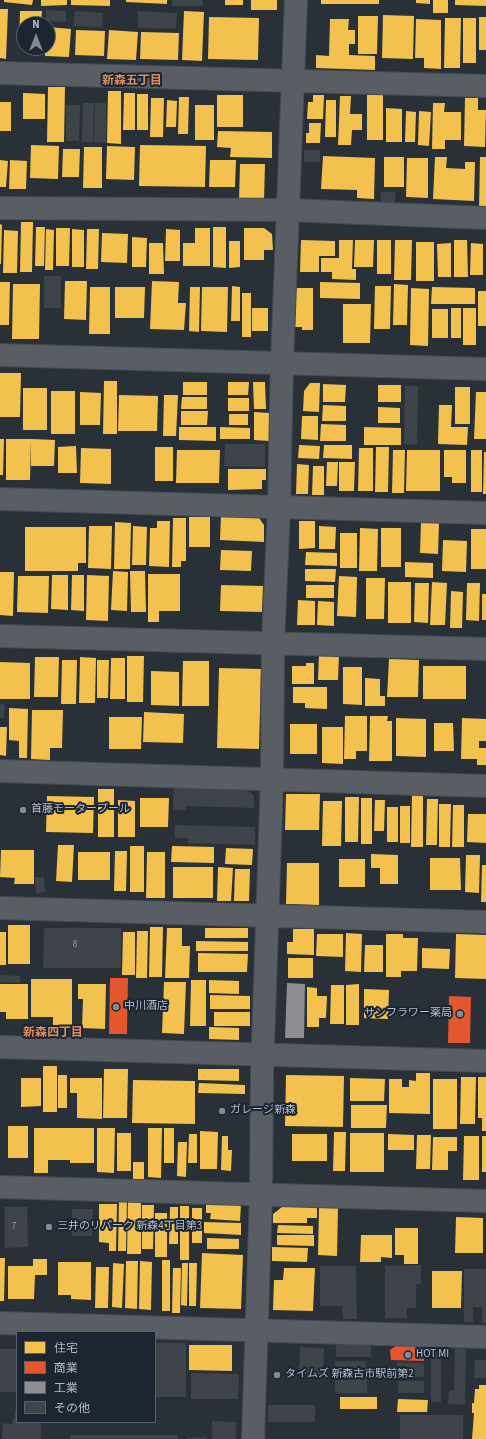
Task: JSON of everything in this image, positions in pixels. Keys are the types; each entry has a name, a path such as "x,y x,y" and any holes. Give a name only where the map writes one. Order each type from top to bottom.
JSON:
{"street":[{"path":"253,1439 272,779 273,643 296,0"},
{"path":"0,73 486,86"},
{"path":"0,208 288,210 486,218"},
{"path":"0,355 486,369"},
{"path":"0,499 486,513"},
{"path":"0,636 486,648"},
{"path":"0,771 486,786"},
{"path":"0,908 486,922"},
{"path":"0,1047 486,1061"},
{"path":"0,1187 486,1201"},
{"path":"0,1323 486,1336"}],"building: 住宅":[{"path":"4,0 33,0 32,5 4,2"},
{"path":"41,0 67,0 67,5 41,6"},
{"path":"71,0 110,0 110,6 71,5"},
{"path":"126,0 167,0 167,4 126,2"},
{"path":"225,0 243,0 243,5 225,5"},
{"path":"251,0 277,0 277,10 251,10"},
{"path":"321,0 379,0 379,4 321,4"},
{"path":"416,0 430,0 430,4 416,3"},
{"path":"433,0 448,0 448,13 433,13"},
{"path":"455,0 486,0 486,6 455,5"},
{"path":"0,9 8,9 6,59 0,58"},
{"path":"20,11 42,11 42,16 20,16"},
{"path":"184,11 204,12 202,61 182,60"},
{"path":"383,15 414,16 413,59 382,58"},
{"path":"358,16 378,16 377,54 358,54"},
{"path":"209,17 259,18 258,60 208,59"},
{"path":"479,17 486,17 486,50 479,50"},
{"path":"445,18 461,18 460,68 444,68"},
{"path":"463,18 476,18 476,63 463,63"},
{"path":"330,19 349,19 348,30 355,30 355,44 349,44 349,55 375,56 375,70 316,68 316,55 329,56"},
{"path":"416,19 441,20 441,69 424,68 424,58 415,58"},
{"path":"56,28 71,29 69,57 45,56 56,56"},
{"path":"76,30 105,31 104,56 75,55"},
{"path":"109,30 138,32 136,60 107,59"},
{"path":"141,32 179,33 178,60 140,59"},
{"path":"48,87 65,87 64,142 47,142"},
{"path":"108,91 121,91 121,144 107,143"},
{"path":"23,93 45,94 45,119 23,119"},
{"path":"124,93 135,93 135,130 123,130"},
{"path":"137,94 148,94 148,130 137,130"},
{"path":"217,95 243,95 243,127 217,127"},
{"path":"313,95 324,95 323,119 307,119 308,102 313,102"},
{"path":"367,95 383,95 383,140 367,140"},
{"path":"340,96 351,96 350,114 362,114 362,130 352,130 351,145 338,145"},
{"path":"179,97 189,97 188,134 178,134"},
{"path":"151,98 164,98 163,137 150,137"},
{"path":"465,98 478,98 478,110 486,110 485,147 464,146"},
{"path":"167,100 177,101 176,127 166,127"},
{"path":"326,100 336,100 336,137 325,137"},
{"path":"0,102 11,102 11,131 0,131"},
{"path":"433,103 445,103 444,112 461,112 461,140 445,140 445,149 432,149"},
{"path":"195,105 214,105 214,140 195,140"},
{"path":"386,108 402,109 402,142 386,142"},
{"path":"406,111 416,112 415,142 405,142"},
{"path":"419,111 431,112 429,146 418,145"},
{"path":"309,123 321,123 320,143 306,143 306,133 309,133"},
{"path":"218,131 272,132 272,158 230,157 231,148 217,147"},
{"path":"31,145 59,146 58,179 30,178"},
{"path":"140,145 206,146 205,187 139,186"},
{"path":"107,146 135,147 134,180 106,179"},
{"path":"84,147 102,147 102,188 83,188"},
{"path":"63,149 80,149 79,177 62,177"},
{"path":"323,156 375,158 374,199 357,198 357,190 321,189"},
{"path":"384,157 404,157 404,187 384,187"},
{"path":"435,157 447,157 446,168 465,169 465,162 475,162 474,201 433,199"},
{"path":"480,157 486,157 486,210 479,210"},
{"path":"407,158 428,158 428,198 406,197"},
{"path":"0,160 8,161 6,187 0,187"},
{"path":"10,160 27,161 26,189 9,189"},
{"path":"210,160 236,160 235,187 209,187"},
{"path":"240,164 265,164 264,201 239,201"},
{"path":"21,222 33,222 32,272 20,272"},
{"path":"0,224 2,225 1,264 0,264"},
{"path":"36,227 45,227 44,266 35,266"},
{"path":"213,227 226,227 226,268 213,267"},
{"path":"56,228 70,228 69,266 56,266"},
{"path":"195,228 210,228 210,266 183,266 183,243 195,243"},
{"path":"244,228 264,228 272,234 273,250 264,250 264,260 244,260"},
{"path":"46,229 54,230 53,270 45,270"},
{"path":"72,229 84,230 84,267 72,267"},
{"path":"87,229 99,229 98,269 86,269"},
{"path":"166,229 180,230 180,261 165,261"},
{"path":"4,230 18,231 17,273 3,273"},
{"path":"102,233 128,234 127,263 101,262"},
{"path":"132,237 147,238 146,267 132,267"},
{"path":"301,240 335,241 335,256 319,256 319,272 300,272"},
{"path":"339,240 353,240 352,269 356,269 356,280 332,279 332,272 321,272 321,258 339,258"},
{"path":"355,240 374,240 373,267 354,267"},
{"path":"377,240 391,240 391,274 377,274"},
{"path":"395,240 412,240 411,280 394,280"},
{"path":"454,240 467,240 468,277 454,277"},
{"path":"229,241 240,241 240,267 229,268"},
{"path":"416,242 434,242 434,281 416,281"},
{"path":"149,243 163,243 164,274 149,274"},
{"path":"451,243 451,277 438,277 437,244"},
{"path":"471,243 483,244 483,275 470,275"},
{"path":"65,281 87,281 86,320 64,319"},
{"path":"152,281 179,282 178,303 186,303 184,330 150,329"},
{"path":"0,282 10,282 9,325 0,325"},
{"path":"320,282 360,283 360,299 320,298"},
{"path":"13,284 40,284 39,339 12,339"},
{"path":"394,284 408,285 407,325 393,325"},
{"path":"232,286 240,287 240,321 231,321"},
{"path":"375,286 391,286 390,329 374,329"},
{"path":"90,287 110,287 110,334 89,334"},
{"path":"115,287 145,287 144,318 115,318"},
{"path":"190,287 200,287 199,332 189,331"},
{"path":"202,287 228,287 227,332 201,331"},
{"path":"432,287 475,288 475,304 431,304"},
{"path":"296,288 313,288 313,330 302,330 302,327 295,327"},
{"path":"411,288 429,289 428,346 410,345"},
{"path":"478,291 486,291 486,326 478,326"},
{"path":"242,293 251,293 251,337 242,337"},
{"path":"343,304 371,304 370,343 343,343"},
{"path":"252,308 268,308 268,331 252,331"},
{"path":"451,308 461,308 461,338 451,338"},
{"path":"463,308 476,308 476,345 463,345"},
{"path":"432,309 448,309 448,338 432,338"},
{"path":"0,373 21,373 20,417 0,417"},
{"path":"104,381 117,381 117,434 103,434"},
{"path":"183,382 207,382 207,395 183,395"},
{"path":"228,382 249,382 248,395 228,395"},
{"path":"253,382 265,382 266,409 254,409"},
{"path":"310,383 320,383 319,412 303,411 304,391"},
{"path":"323,384 346,385 345,402 323,402"},
{"path":"378,385 401,385 401,402 378,402"},
{"path":"455,387 470,387 470,424 455,424"},
{"path":"23,388 47,388 47,430 23,430"},
{"path":"51,391 75,391 75,434 51,434"},
{"path":"80,392 101,393 100,425 80,425"},
{"path":"476,392 486,392 486,439 474,439"},
{"path":"119,395 158,396 157,431 118,431"},
{"path":"164,395 178,395 176,436 163,436"},
{"path":"182,397 207,397 207,409 181,409"},
{"path":"228,398 249,398 249,411 228,411"},
{"path":"323,405 346,406 346,421 322,421"},
{"path":"439,405 452,405 451,427 468,427 467,445 438,444"},
{"path":"378,407 400,408 400,423 378,423"},
{"path":"181,411 208,411 207,425 181,425"},
{"path":"254,412 269,413 269,441 254,440"},
{"path":"229,414 248,414 248,425 229,425"},
{"path":"302,416 318,416 318,440 301,439"},
{"path":"321,424 346,425 346,441 320,441"},
{"path":"179,427 216,427 216,441 179,440"},
{"path":"220,427 250,428 250,439 220,439"},
{"path":"364,427 401,428 401,445 364,445"},
{"path":"0,439 4,439 3,475 0,475"},
{"path":"6,439 31,439 30,480 6,480"},
{"path":"31,439 55,440 54,466 31,466"},
{"path":"299,445 320,446 319,459 298,458"},
{"path":"324,445 352,445 352,459 323,458"},
{"path":"76,446 77,473 58,473 58,447"},
{"path":"155,447 173,447 173,481 155,481"},
{"path":"376,447 389,447 388,492 375,492"},
{"path":"81,448 111,449 111,484 80,483"},
{"path":"359,448 373,448 373,491 358,491"},
{"path":"177,450 220,450 219,483 176,483"},
{"path":"393,450 405,450 404,493 392,493"},
{"path":"407,450 440,450 440,491 406,491"},
{"path":"444,450 466,450 466,483 452,483 452,477 444,477"},
{"path":"471,450 482,450 482,492 471,492"},
{"path":"484,452 486,452 486,494 483,494"},
{"path":"327,462 338,462 337,486 326,486"},
{"path":"339,462 355,462 354,491 339,491"},
{"path":"297,464 309,465 308,494 296,494"},
{"path":"313,466 324,466 324,495 312,495"},
{"path":"228,469 266,469 266,480 262,480 262,489 228,490"},
{"path":"221,515 257,515 264,525 264,542 220,540"},
{"path":"189,517 210,517 210,547 189,547"},
{"path":"173,518 186,518 186,561 181,561 181,567 172,567"},
{"path":"157,521 170,521 169,567 149,566 150,528 157,528"},
{"path":"299,521 315,521 315,548 299,549"},
{"path":"115,522 131,523 130,569 114,569"},
{"path":"421,522 439,523 438,554 420,553"},
{"path":"89,526 112,526 111,569 88,568"},
{"path":"133,526 147,527 146,565 132,565"},
{"path":"319,526 336,527 335,549 319,549"},
{"path":"25,527 86,527 86,563 78,563 78,571 25,571"},
{"path":"360,528 378,529 377,571 359,571"},
{"path":"381,528 401,528 401,567 381,567"},
{"path":"471,529 486,529 486,569 471,569"},
{"path":"340,533 357,533 357,568 340,568"},
{"path":"443,540 467,541 466,572 442,571"},
{"path":"221,550 252,551 251,571 220,570"},
{"path":"306,552 337,553 337,566 305,565"},
{"path":"405,562 433,563 433,578 405,577"},
{"path":"305,569 336,569 335,582 305,581"},
{"path":"113,571 128,572 127,611 111,610"},
{"path":"130,571 145,571 146,612 131,612"},
{"path":"0,572 14,572 13,616 0,615"},
{"path":"148,574 180,574 180,611 159,611 159,622 148,622"},
{"path":"52,575 68,575 68,610 51,609"},
{"path":"72,575 84,575 84,611 71,610"},
{"path":"87,575 109,576 108,621 86,620"},
{"path":"18,576 49,576 48,613 17,612"},
{"path":"339,576 357,577 356,617 337,616"},
{"path":"366,578 385,578 384,619 366,619"},
{"path":"388,582 411,582 411,623 388,623"},
{"path":"432,582 447,583 445,625 430,625"},
{"path":"415,583 429,583 428,623 414,622"},
{"path":"467,583 480,583 479,621 466,620"},
{"path":"221,585 263,586 262,612 220,611"},
{"path":"306,585 334,585 334,598 306,598"},
{"path":"451,591 463,592 462,628 450,628"},
{"path":"482,594 486,594 486,620 482,620"},
{"path":"298,600 315,601 315,625 297,625"},
{"path":"318,601 334,602 334,626 317,625"},
{"path":"319,653 339,654 338,680 318,680"},
{"path":"127,656 144,656 143,702 127,702"},
{"path":"35,657 59,657 58,697 34,697"},
{"path":"80,657 96,658 95,703 79,703"},
{"path":"111,658 125,658 125,699 110,699"},
{"path":"389,659 419,660 418,697 387,697"},
{"path":"62,660 77,660 76,704 61,704"},
{"path":"97,660 109,660 108,698 97,698"},
{"path":"183,661 209,661 209,706 182,706"},
{"path":"0,662 30,663 30,699 0,699"},
{"path":"306,663 314,663 314,684 292,684 292,666 306,666"},
{"path":"423,666 466,666 466,699 423,699"},
{"path":"343,667 362,667 362,705 343,704"},
{"path":"219,668 261,669 259,749 217,748"},
{"path":"151,671 179,672 179,706 151,705"},
{"path":"365,678 380,679 380,696 385,696 385,706 365,706"},
{"path":"293,687 327,687 327,709 305,708 305,703 293,703"},
{"path":"9,708 28,709 27,758 19,758 19,741 9,740"},
{"path":"32,710 63,710 62,748 50,748 50,760 31,759"},
{"path":"144,712 184,714 183,743 143,742"},
{"path":"345,716 367,716 367,751 356,751 356,759 344,759"},
{"path":"370,716 388,716 387,721 392,721 392,761 369,761"},
{"path":"109,717 142,717 141,749 109,749"},
{"path":"396,718 426,719 426,757 396,756"},
{"path":"462,718 486,719 486,741 479,741 479,748 486,748 486,765 477,765 477,759 461,759"},
{"path":"434,723 453,723 454,751 434,751"},
{"path":"290,724 317,724 317,754 290,754"},
{"path":"0,727 7,727 6,756 0,755"},
{"path":"322,727 343,727 343,764 322,763"},
{"path":"98,789 114,789 114,837 98,837"},
{"path":"412,792 423,792 423,847 411,847"},
{"path":"286,794 320,794 319,830 285,830"},
{"path":"47,796 94,797 93,833 46,832"},
{"path":"345,797 359,797 358,842 345,842"},
{"path":"140,798 169,798 168,827 140,827"},
{"path":"361,798 372,798 372,844 361,844"},
{"path":"427,799 438,799 437,845 426,845"},
{"path":"118,800 135,801 135,837 118,837"},
{"path":"375,800 385,800 384,831 374,831"},
{"path":"323,801 342,801 341,846 322,846"},
{"path":"439,804 451,804 450,847 439,847"},
{"path":"453,805 464,805 464,847 452,847"},
{"path":"400,806 410,806 410,843 400,843"},
{"path":"387,807 398,807 398,842 387,842"},
{"path":"468,814 486,814 486,843 467,842"},
{"path":"58,845 74,845 72,882 56,881"},
{"path":"130,846 144,846 144,892 130,892"},
{"path":"172,846 214,847 214,863 171,862"},
{"path":"226,848 253,849 252,865 225,864"},
{"path":"1,850 34,850 34,884 14,884 15,878 0,877"},
{"path":"115,851 127,851 126,891 114,891"},
{"path":"78,852 110,852 110,880 78,880"},
{"path":"147,852 165,852 165,898 146,898"},
{"path":"371,854 398,855 398,884 380,884 380,868 371,868"},
{"path":"466,855 480,855 479,893 465,892"},
{"path":"430,858 460,858 461,890 430,890"},
{"path":"339,859 365,859 365,887 339,887"},
{"path":"287,863 319,863 319,905 286,904"},
{"path":"482,865 486,865 486,902 481,902"},
{"path":"173,867 213,867 213,898 173,898"},
{"path":"218,867 233,868 231,901 217,901"},
{"path":"235,869 250,869 249,901 234,901"},
{"path":"8,925 30,925 30,964 8,964"},
{"path":"150,927 163,927 162,977 149,977"},
{"path":"167,928 182,928 182,946 190,946 189,978 165,978"},
{"path":"205,928 248,928 248,938 205,938"},
{"path":"293,929 314,929 314,955 287,954 287,942 293,942"},
{"path":"137,931 148,931 147,978 136,978"},
{"path":"0,932 6,932 6,965 0,965"},
{"path":"123,932 135,932 135,975 122,975"},
{"path":"346,933 362,934 361,972 345,971"},
{"path":"317,934 343,934 343,957 316,956"},
{"path":"386,934 403,934 403,938 418,938 417,971 401,971 401,977 386,977"},
{"path":"456,934 486,935 486,979 455,978"},
{"path":"196,941 248,942 248,951 196,951"},
{"path":"365,945 383,945 383,972 364,972"},
{"path":"422,948 450,949 449,969 422,968"},
{"path":"198,953 248,954 247,972 198,972"},
{"path":"288,958 313,958 313,978 288,978"},
{"path":"31,979 72,979 72,1025 53,1025 53,1017 31,1017"},
{"path":"191,980 206,980 206,1026 190,1026"},
{"path":"209,980 239,981 239,994 209,993"},
{"path":"164,982 186,982 184,1034 162,1033"},
{"path":"0,984 28,984 28,1019 6,1019 6,1012 0,1012"},
{"path":"78,984 106,984 105,1029 82,1028 83,999 78,999"},
{"path":"359,984 359,1025 346,1025 346,985"},
{"path":"331,985 344,985 344,1024 330,1024"},
{"path":"307,987 317,988 317,996 327,996 326,1018 319,1018 319,1027 307,1027"},
{"path":"364,989 389,990 388,1019 364,1018"},
{"path":"210,995 250,996 250,1009 210,1009"},
{"path":"214,1012 250,1012 250,1026 214,1026"},
{"path":"209,1027 239,1028 239,1040 209,1039"},
{"path":"43,1066 57,1066 57,1112 43,1112"},
{"path":"104,1069 128,1069 127,1118 103,1118"},
{"path":"198,1069 239,1069 239,1081 198,1080"},
{"path":"416,1073 430,1073 430,1114 389,1113 389,1079 402,1079 402,1087 409,1087 409,1080 416,1081"},
{"path":"58,1075 67,1075 67,1108 58,1108"},
{"path":"286,1075 344,1076 343,1127 285,1126"},
{"path":"461,1077 476,1077 475,1124 460,1124"},
{"path":"478,1077 486,1077 486,1131 482,1131 482,1118 478,1118"},
{"path":"21,1078 41,1078 41,1106 21,1107"},
{"path":"70,1078 102,1078 102,1119 77,1118 77,1093 70,1093"},
{"path":"350,1078 385,1079 384,1101 350,1101"},
{"path":"433,1079 457,1079 457,1129 433,1129"},
{"path":"133,1080 195,1081 195,1124 132,1123"},
{"path":"199,1083 245,1085 245,1094 198,1093"},
{"path":"351,1105 387,1105 386,1128 351,1128"},
{"path":"8,1126 28,1126 28,1158 8,1158"},
{"path":"34,1128 94,1128 94,1163 70,1163 70,1160 48,1160 48,1173 34,1173"},
{"path":"97,1128 115,1128 114,1173 97,1172"},
{"path":"148,1128 162,1128 161,1178 148,1177"},
{"path":"164,1128 174,1128 174,1163 164,1163"},
{"path":"200,1131 218,1132 217,1169 200,1169"},
{"path":"334,1132 346,1132 345,1171 333,1171"},
{"path":"117,1133 131,1133 131,1171 117,1171"},
{"path":"350,1133 384,1133 384,1172 350,1172"},
{"path":"189,1134 197,1134 197,1163 188,1163"},
{"path":"292,1134 327,1134 327,1161 292,1161"},
{"path":"388,1134 414,1135 414,1150 388,1150"},
{"path":"417,1135 431,1135 430,1169 416,1169"},
{"path":"222,1136 228,1136 228,1150 232,1150 231,1171 221,1170"},
{"path":"464,1136 479,1136 479,1180 463,1180"},
{"path":"482,1136 486,1136 486,1172 482,1172"},
{"path":"433,1137 457,1137 457,1151 448,1151 448,1170 432,1170"},
{"path":"178,1142 187,1142 186,1177 177,1176"},
{"path":"133,1162 144,1162 144,1179 133,1179"},
{"path":"119,1200 127,1200 126,1251 118,1251"},
{"path":"128,1201 141,1201 141,1254 127,1254"},
{"path":"206,1202 241,1204 240,1221 210,1219 211,1213 206,1213"},
{"path":"99,1204 117,1204 116,1251 109,1251 109,1243 99,1242"},
{"path":"142,1205 154,1205 153,1249 142,1249"},
{"path":"180,1206 189,1206 189,1260 180,1260"},
{"path":"317,1206 317,1218 307,1218 307,1223 273,1223 273,1214 282,1207"},
{"path":"170,1207 178,1207 178,1244 169,1244"},
{"path":"192,1208 202,1208 202,1243 192,1243"},
{"path":"319,1208 338,1208 337,1256 318,1255"},
{"path":"155,1213 167,1213 167,1257 155,1257"},
{"path":"456,1217 483,1218 483,1253 455,1253"},
{"path":"204,1222 241,1223 241,1235 204,1233"},
{"path":"278,1225 313,1226 313,1234 277,1233"},
{"path":"395,1228 418,1228 418,1264 404,1264 404,1255 395,1255"},
{"path":"277,1235 314,1235 314,1246 277,1245"},
{"path":"361,1235 392,1235 392,1258 381,1257 381,1262 360,1262"},
{"path":"207,1238 239,1239 239,1249 207,1249"},
{"path":"272,1247 308,1248 307,1262 272,1261"},
{"path":"202,1253 243,1255 241,1309 200,1308"},
{"path":"0,1258 5,1258 4,1301 0,1301"},
{"path":"33,1259 47,1259 47,1275 35,1275 34,1299 8,1299 8,1266 33,1266"},
{"path":"162,1260 170,1260 170,1311 162,1311"},
{"path":"126,1261 138,1261 137,1309 125,1308"},
{"path":"140,1261 152,1262 151,1310 139,1309"},
{"path":"58,1262 91,1262 91,1300 71,1299 71,1295 58,1295"},
{"path":"113,1263 124,1264 122,1308 112,1307"},
{"path":"182,1263 188,1263 187,1306 181,1305"},
{"path":"189,1263 197,1263 196,1306 189,1306"},
{"path":"96,1267 109,1267 108,1308 95,1308"},
{"path":"173,1268 181,1268 180,1313 172,1313"},
{"path":"284,1268 315,1268 313,1311 273,1310 274,1280 283,1280"},
{"path":"432,1271 462,1271 461,1308 432,1308"},
{"path":"189,1345 232,1345 232,1371 189,1370"},
{"path":"479,1385 486,1385 486,1439 472,1439 474,1413 472,1413 472,1403 474,1403 475,1389 479,1389"},
{"path":"340,1397 377,1397 377,1409 340,1409"},
{"path":"398,1399 428,1400 427,1412 397,1412"}],"building: 商業":[{"path":"110,978 128,978 127,1034 109,1034"},
{"path":"449,996 471,997 470,1043 448,1043"},
{"path":"396,1346 424,1346 424,1361 391,1360 390,1350"}],"building: 工業":[{"path":"287,983 305,984 304,1038 285,1038"}],"building: その他":[{"path":"172,0 203,0 203,6 172,6"},
{"path":"46,10 66,11 66,22 56,22 56,16 46,16"},
{"path":"75,11 103,13 102,27 73,26"},
{"path":"138,11 177,13 176,29 138,28"},
{"path":"83,103 94,103 93,142 82,142"},
{"path":"95,103 106,103 106,143 94,142"},
{"path":"66,105 80,105 79,141 66,141"},
{"path":"304,150 320,150 320,162 304,162"},
{"path":"381,192 395,192 395,207 381,207"},
{"path":"44,276 61,276 61,308 44,308"},
{"path":"405,386 418,386 417,445 404,444"},
{"path":"225,444 265,444 265,467 224,466"},
{"path":"0,704 5,705 4,718 0,718"},
{"path":"174,787 247,789 254,796 254,808 186,806 186,810 173,810"},
{"path":"175,825 255,827 255,845 188,843 188,838 175,838"},
{"path":"35,877 44,877 45,892 36,893"},
{"path":"44,928 121,928 121,968 43,968"},
{"path":"0,975 20,976 20,983 0,982"},
{"path":"5,1207 27,1207 28,1247 5,1248"},
{"path":"72,1209 93,1209 92,1236 72,1236"},
{"path":"421,1265 421,1284 416,1284 416,1308 407,1308 407,1318 385,1318 385,1266"},
{"path":"320,1266 356,1266 357,1319 343,1319 342,1306 320,1306"},
{"path":"464,1269 486,1269 486,1323 482,1323 482,1307 473,1307 473,1322 464,1322"},
{"path":"156,1343 186,1343 186,1397 156,1397"},
{"path":"336,1345 371,1345 371,1357 336,1357"},
{"path":"300,1347 324,1348 323,1375 299,1374"},
{"path":"431,1347 441,1347 441,1402 431,1402"},
{"path":"455,1348 466,1349 465,1405 448,1404 449,1390 454,1390"},
{"path":"0,1349 16,1349 16,1392 0,1392"},
{"path":"475,1360 486,1360 486,1378 474,1378"},
{"path":"335,1361 366,1361 366,1375 335,1375"},
{"path":"397,1362 424,1363 424,1377 397,1376"},
{"path":"191,1373 239,1374 238,1399 191,1399"},
{"path":"335,1377 367,1377 367,1393 335,1393"},
{"path":"398,1381 424,1381 424,1393 398,1393"},
{"path":"268,1405 315,1405 315,1422 268,1422"},
{"path":"16,1410 16,1423 41,1423 41,1439 2,1439 3,1423 13,1424 13,1418 15,1418"},
{"path":"400,1415 463,1415 463,1439 400,1439"},
{"path":"212,1421 236,1422 236,1439 212,1439"},
{"path":"70,1435 178,1435 178,1439 70,1439"},
{"path":"206,1437 206,1439 187,1439 187,1438"}],"place":[{"name":"首藤モータープール","path":"23,810"},
{"name":"中川酒店","path":"116,1007"},
{"name":"サンフラワー薬局","path":"460,1014"},
{"name":"ガレージ新森","path":"222,1111"},
{"name":"三井のリパーク 新森4丁目第3","path":"49,1227"},
{"name":"HOT MI","path":"408,1355"},
{"name":"タイムズ 新森古市駅前第2","path":"277,1375"}],"district":[{"name":"新森五丁目","path":"132,81"},
{"name":"新森四丁目","path":"53,1033"}]}
